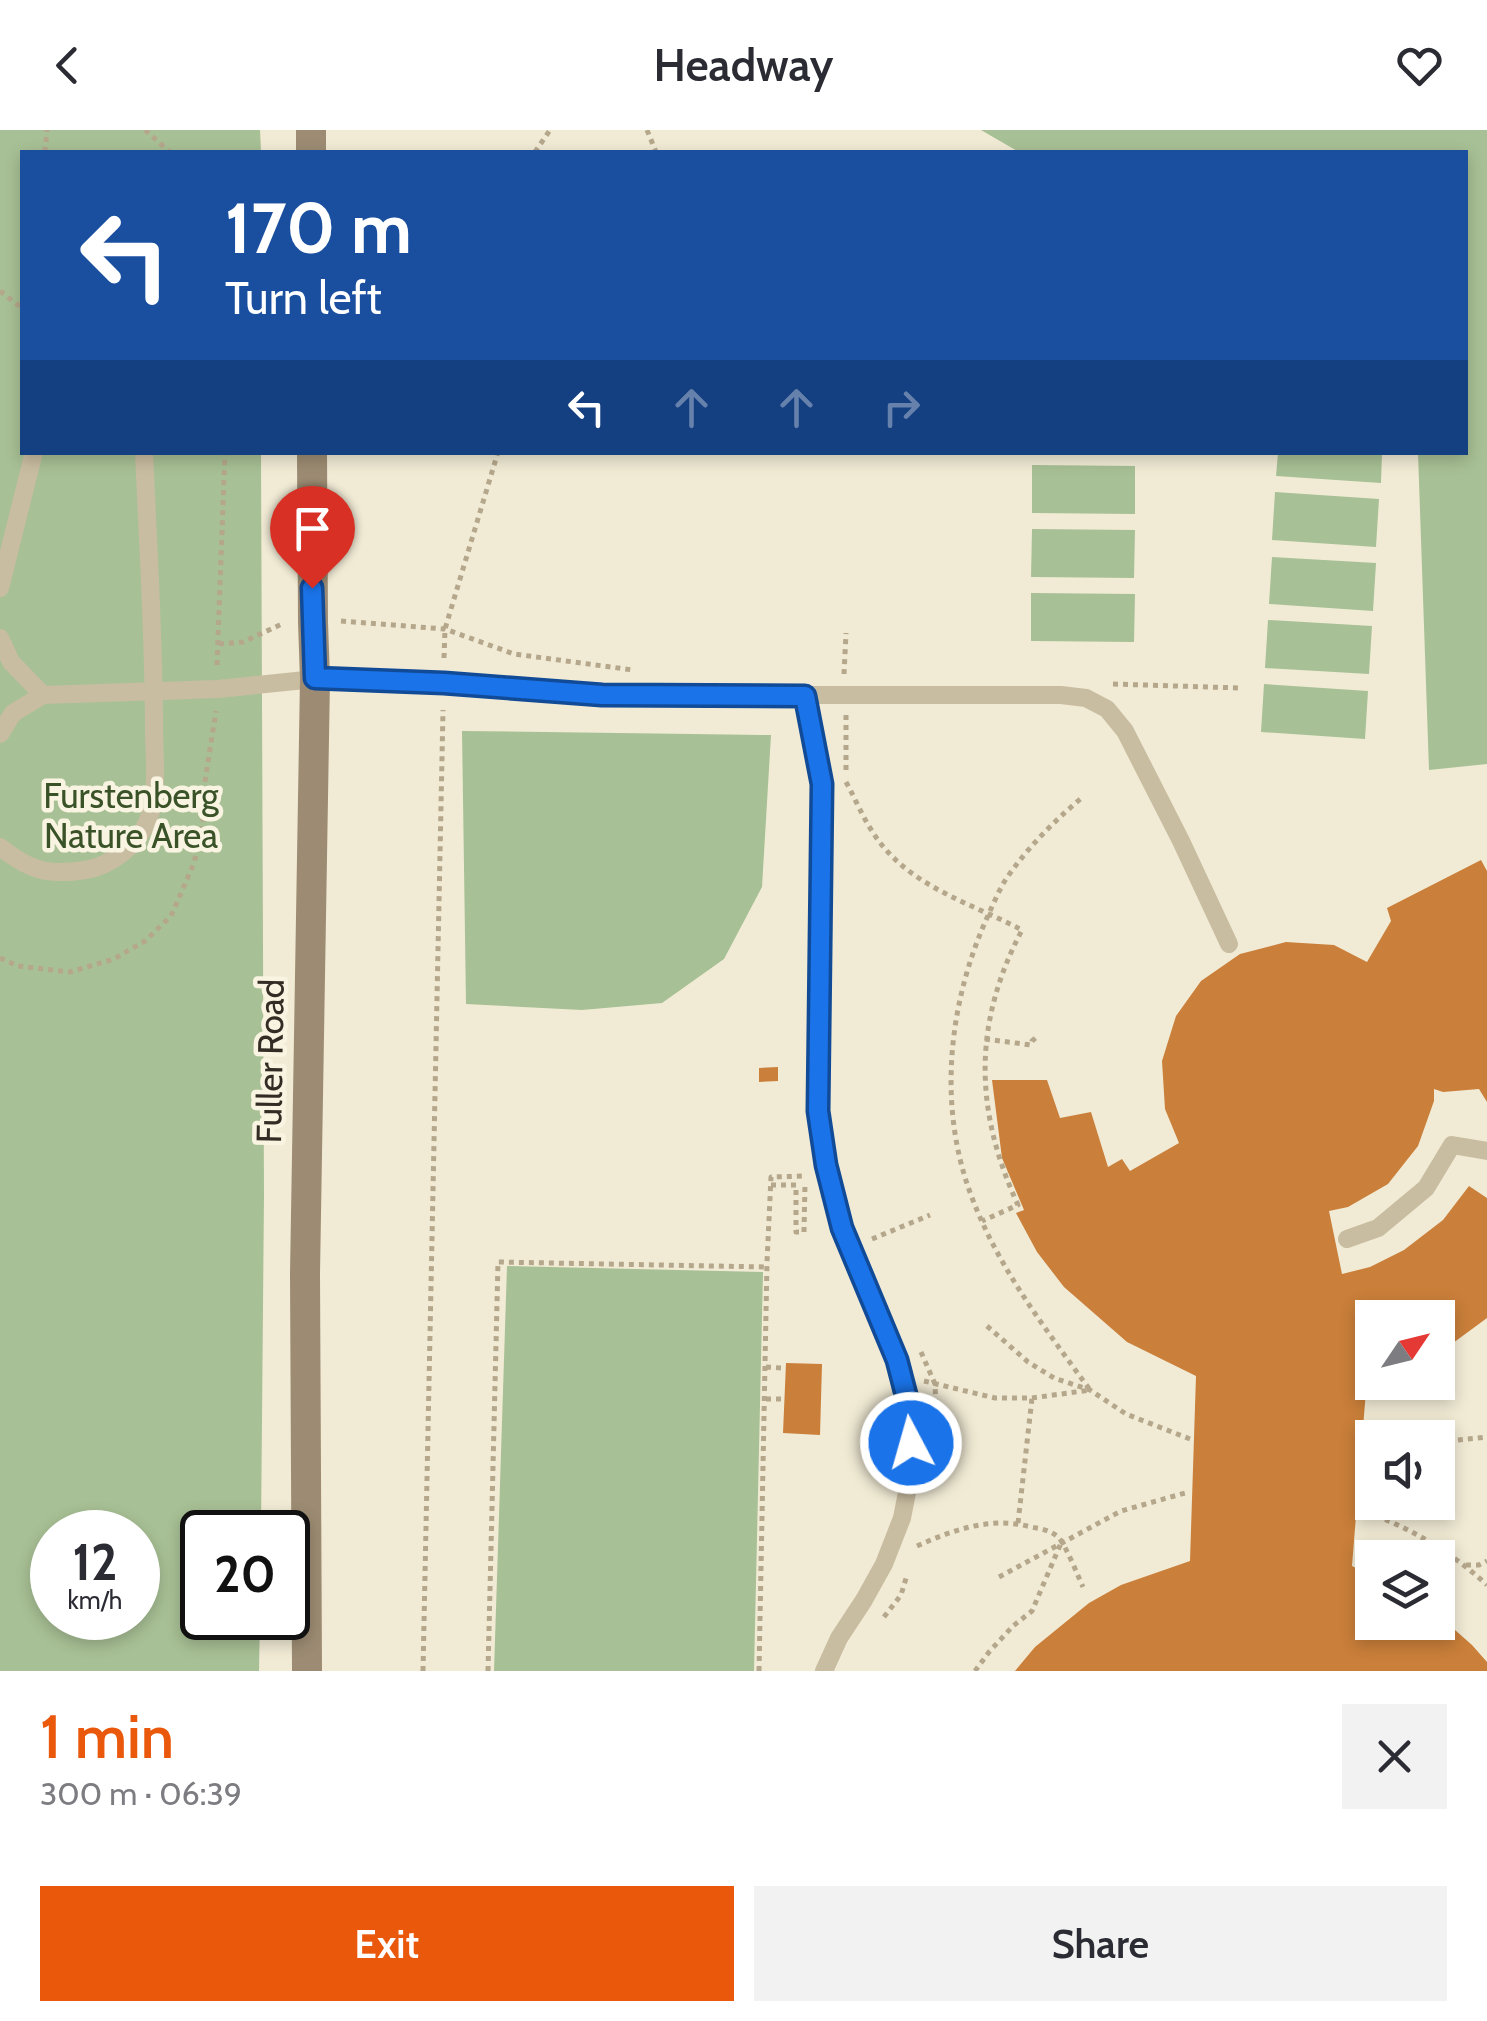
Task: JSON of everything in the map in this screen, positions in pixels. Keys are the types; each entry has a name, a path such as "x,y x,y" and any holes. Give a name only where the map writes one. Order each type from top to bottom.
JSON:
{"main road":[{"name":"Fuller Road","path":"306,1671 305,1274 315,678 312,455"}],"lane":[{"path":"0,588 33,455"},
{"path":"0,847 22,864 60,874 100,868 132,845 148,822 154,797 154,690 144,455"},
{"path":"0,638 11,662 43,695"},
{"path":"0,734 13,713 43,695 218,689 315,678 602,695 1086,698 1107,709 1133,746 1229,944"},
{"path":"805,696 822,784 818,1111 826,1165 842,1228 897,1360 911,1414 911,1472 902,1518 884,1564 839,1638 824,1671"},
{"path":"1347,1239 1378,1228 1426,1188 1452,1145 1487,1151"}],"path":[{"path":"145,130 168,150"},
{"path":"444,658 445,629 497,455"},
{"path":"341,621 445,629 514,654 638,670"},
{"path":"218,644 243,642 282,624"},
{"path":"844,680 846,632"},
{"path":"1102,684 1240,688"},
{"path":"423,1671 443,710"},
{"path":"846,712 846,799"},
{"path":"846,782 872,832 908,872 946,895 1022,930 1002,972 992,1006 984,1066 992,1128 1003,1172 1018,1204 982,1221"},
{"path":"1084,796 1052,822 1004,882 972,954 958,1008 950,1081 960,1160 982,1221 1026,1302 1090,1390"},
{"path":"986,1039 1031,1045 1039,1036"},
{"path":"759,1671 771,1176 805,1176 804,1232 796,1232 796,1185 771,1185"},
{"path":"872,1239 930,1214"},
{"path":"488,1671 498,1262 768,1267"},
{"path":"987,1326 1028,1362 1054,1378 1090,1390 1126,1414 1190,1439"},
{"path":"919,1348 935,1384 936,1422"},
{"path":"766,1366 782,1368"},
{"path":"901,1376 995,1398 1032,1398 1090,1390"},
{"path":"1018,1523 1032,1398"},
{"path":"766,1399 782,1399"},
{"path":"1455,1440 1487,1437"},
{"path":"999,1576 1121,1511 1185,1493"},
{"path":"1386,1520 1439,1546 1487,1585"},
{"path":"922,1529 916,1547 950,1532 987,1523 1018,1523 1051,1532 1062,1541 1083,1587"},
{"path":"975,1671 1013,1626 1032,1611 1062,1541"},
{"path":"1466,1565 1487,1561"},
{"path":"878,1624 901,1595 911,1563"}],"green space":[{"name":"Furstenberg Nature Area","path":"0,130 260,130 261,150 20,150 20,455 261,455 261,1510 180,1510 180,1640 260,1640 259,1671 0,1671"},
{"path":"981,130 1487,130 1487,764 1429,770 1418,455 1468,455 1468,150 1016,150"},
{"path":"1278,455 1382,455 1381,483 1276,476"},
{"path":"1032,465 1135,466 1135,514 1032,513"},
{"path":"1275,492 1379,499 1376,547 1272,540"},
{"path":"1032,529 1135,530 1134,578 1031,577"},
{"path":"1272,557 1376,563 1373,611 1269,604"},
{"path":"1031,593 1135,594 1134,642 1031,641"},
{"path":"1268,620 1372,626 1369,674 1265,668"},
{"path":"1264,684 1368,691 1365,739 1261,732"},
{"path":"462,731 771,735 762,887 724,959 662,1003 582,1010 466,1004"},
{"path":"507,1266 763,1272 754,1671 494,1671"}],"building":[{"path":"1481,860 1487,871 1487,1102 1479,1089 1434,1089 1434,1101 1418,1146 1388,1184 1348,1207 1329,1211 1342,1274 1370,1267 1404,1250 1443,1220 1469,1186 1487,1198 1487,1318 1455,1342 1455,1300 1355,1300 1355,1400 1365,1400 1364,1420 1355,1420 1355,1640 1455,1640 1455,1630 1487,1662 1487,1671 1015,1671 1035,1647 1089,1603 1121,1585 1190,1561 1196,1376 1127,1342 1064,1287 1037,1252 1016,1213 1024,1210 1002,1158 992,1080 1047,1080 1060,1118 1091,1112 1108,1167 1122,1159 1130,1171 1179,1143 1165,1109 1162,1061 1176,1016 1201,981 1240,954 1286,942 1334,945 1367,962 1391,921 1387,908"},
{"path":"778,1067 778,1081 759,1082 759,1068"},
{"path":"786,1363 822,1364 820,1435 783,1433"}],"route":[{"path":"312,588 315,678 602,695 805,696 822,784 818,1111 826,1165 842,1228 897,1360 911,1414 911,1443"}]}
